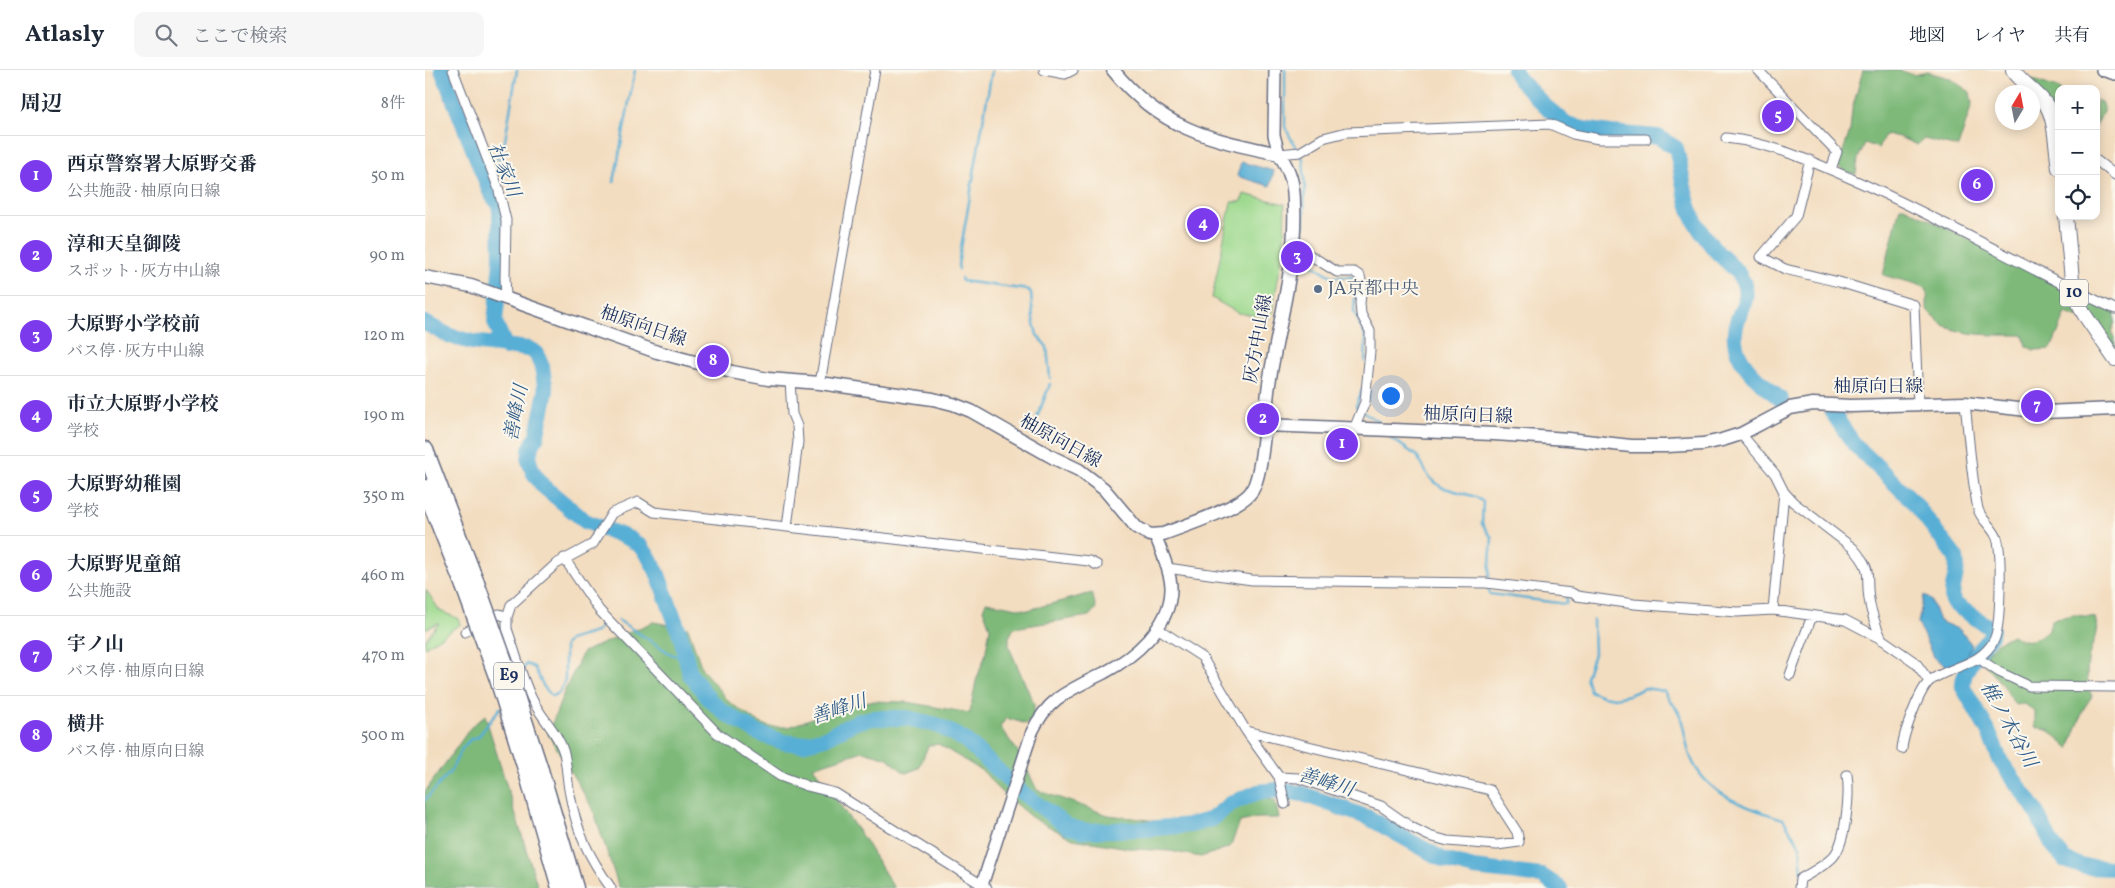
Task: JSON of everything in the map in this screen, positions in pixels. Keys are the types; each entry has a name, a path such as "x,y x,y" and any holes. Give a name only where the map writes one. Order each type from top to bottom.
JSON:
{"highway":[{"name":"E9","path":"426,452 470,584 497,679 533,771 575,888"},
{"name":"E9","path":"425,488 470,584"},
{"name":"E9","path":"533,771 560,888"}],"main road":[{"path":"1113,70 1150,107 1181,127 1224,142 1279,154"},
{"path":"2013,70 2020,80 2046,104 2055,127"},
{"name":"灰方中山線","path":"1265,425 1269,382 1291,262 1295,216 1292,181 1286,165 1279,154"},
{"name":"10","path":"2066,220 2073,291 2084,314 2105,348 2115,359"},
{"name":"柚原向日線","path":"425,277 471,286 507,297 657,352 695,363 768,379 790,380 933,399 953,404 971,411 1001,430 1088,475 1104,489 1130,522 1141,531 1155,536"},
{"name":"柚原向日線","path":"1265,425 1559,438 1631,446 1703,444 1741,434 1775,414 1799,405 1850,406 1965,403 2044,412 2115,410"},
{"path":"1155,536 1221,511 1247,497 1257,480 1265,425"}],"street":[{"path":"453,70 498,187 506,220 505,278 507,297"},
{"path":"820,384 875,70"},
{"path":"1044,70 1065,74 1073,70"},
{"path":"1275,70 1274,135 1279,154 1300,152 1323,138 1347,132 1366,131 1550,124 1573,134 1599,139 1646,140"},
{"path":"1758,70 1837,152 1831,169"},
{"path":"2102,70 2115,74"},
{"path":"1726,138 1794,153 1831,169 1907,203 2073,291 2115,309"},
{"path":"1810,160 1796,216 1761,257 1785,269 1876,292 1915,305 1918,404"},
{"path":"2100,163 2115,175"},
{"path":"1292,244 1337,272 1354,272 1360,276 1362,286 1361,314 1370,331 1370,341 1365,402 1354,429"},
{"path":"787,527 798,442 797,426 792,414 790,380"},
{"path":"1902,749 1903,739 1915,707 1929,681 1974,660 1994,640 1998,628 2001,582 1997,538 1979,512 1965,403"},
{"path":"1741,434 1775,474 1784,492 1793,502 1853,548 1860,556 1869,572 1868,596 1872,617 1883,640"},
{"path":"1773,610 1784,492"},
{"path":"611,888 592,861 583,842 570,796 564,753 556,734 540,715 531,697 507,628 507,617 511,605 564,558 593,544 611,513 638,502 653,512 1089,561 1097,565"},
{"path":"564,558 599,610 718,734 781,776 807,786 835,792 984,887 1009,799 1031,732 1040,717 1049,706 1081,684 1126,659 1138,649 1157,628 1168,610 1172,589 1167,568 1155,536"},
{"path":"1167,568 1252,580 1489,584 1572,593 1577,596 1634,604 1737,612 1773,610 1845,620 1883,640 1916,663 1929,681"},
{"path":"465,632 499,614 507,617"},
{"path":"1790,675 1811,616"},
{"path":"1157,628 1202,657 1247,731 1280,780 1285,804"},
{"path":"1974,660 2029,686 2115,687"},
{"path":"1247,731 1490,790 1517,832 1519,842 1497,845 1448,841 1429,836 1411,828 1381,806 1298,778 1280,780"},
{"path":"1802,881 1828,862 1838,850 1849,788 1847,775"}],"green space":[{"path":"1863,70 1899,70 1914,75 1928,72 1949,78 1970,92 1972,104 1958,147 1924,139 1917,145 1899,137 1886,134 1878,148 1865,143 1858,159 1856,174 1848,173 1838,166 1850,131 1852,110"},
{"path":"2031,79 2055,87 2055,122 2040,100 2040,85 2031,85"},
{"path":"2100,102 2104,109 2100,118"},
{"path":"1244,194 1285,204 1284,248 1271,318 1238,313 1212,298 1231,202 1241,202"},
{"path":"1900,207 1904,207 2068,289 2078,318 2066,313 2051,349 2034,350 2026,346 2023,335 1978,334 1945,326 1927,310 1927,296 1924,287 1883,275"},
{"path":"2078,290 2115,306 2115,322 2111,333 2115,337 2115,352 2105,344"},
{"path":"426,590 440,611 457,618 461,624 425,647 425,640 439,623 425,629"},
{"path":"1092,593 1096,608 1089,616 1014,628 1009,637 1009,647 1034,704 1034,717 1027,724 1006,718 1000,727 1019,753 1037,790 1108,815 1157,821 1186,830 1228,813 1261,796 1275,801 1279,818 1258,818 1240,822 1230,847 1201,857 1170,851 1135,849 1073,839 1031,817 998,789 984,772 938,744 928,746 919,768 906,773 888,758 863,751 813,767 864,839 894,888 619,888 593,809 548,734 565,690 583,652 653,622 688,628 702,669 729,702 756,721 769,727 789,727 830,711 869,701 906,702 970,713 976,681 985,656 990,628 983,609 986,602 1028,610"},
{"path":"2074,615 2095,617 2096,627 2087,668 2092,696 2084,708 2069,749 2050,731 2035,727 2035,711 2024,704 2015,705 2003,685 1981,660 1997,643 2012,635 2023,640 2031,640 2049,630 2051,621 2056,618"},
{"path":"485,715 538,888 425,888 425,792 471,727"}],"water":[{"path":"1241,162 1274,171 1270,186 1237,176"},
{"path":"1924,595 1931,600 1939,621 1960,630 1972,645 1965,658 1947,667 1933,657 1918,623"}],"waterway":[{"name":"社家川","path":"442,70 491,194 499,204 501,261 495,322 506,348"},
{"path":"490,159 502,158 517,70"},
{"path":"614,182 635,70"},
{"path":"959,269 958,265 992,70"},
{"path":"1285,70 1285,127 1297,150"},
{"name":"椎ノ木谷川","path":"1514,70 1519,79 1546,107 1567,124 1583,129 1658,137 1676,148 1687,199 1694,219 1717,252 1736,271 1744,284 1745,300 1735,330 1735,343 1738,354 1752,373 1781,400"},
{"path":"1300,155 1303,159 1305,188 1303,243 1305,248"},
{"name":"社家川","path":"478,161 484,160"},
{"path":"1304,255 1306,261 1333,277 1354,277 1356,280 1354,311 1366,338 1365,362"},
{"path":"961,278 962,281 1029,290 1037,335 1047,347 1050,378"},
{"name":"善峰川","path":"425,323 450,336 472,342 529,349 536,353 542,367 546,391 537,435 530,450 529,461 533,472 543,486 585,521 630,539 640,546 649,557 657,572 681,637 690,674 710,700 725,713 758,733 783,742 801,744 825,738 856,722 872,718 907,718 937,725 965,740 1021,792 1067,826 1084,831 1191,825 1212,819 1230,804 1258,792 1277,790 1303,794 1369,818 1444,860 1474,868 1542,876 1560,888"},
{"path":"1033,433 1050,384"},
{"path":"1359,409 1356,406 1362,390"},
{"path":"1364,412 1379,422"},
{"name":"椎ノ木谷川","path":"1832,412 1854,444 1913,501 1956,558 1957,570 1952,591 1953,603 1992,629 1991,635 1965,674 1963,687 1988,731 2001,762 2033,806 2052,844 2065,860 2084,867 2115,868"},
{"path":"1391,438 1417,456 1429,477 1441,487 1476,497 1483,502 1482,524 1492,538 1488,587 1490,594 1566,604 1567,597"},
{"path":"618,620 671,654 686,659"},
{"path":"1593,620 1594,654 1586,677 1590,691 1615,698 1629,695 1645,688 1664,691 1679,713 1689,753 1698,771 1717,791 1729,798 1742,805 1783,819 1800,846 1802,875"},
{"path":"523,669 526,664 534,667 544,687 552,696 559,693 565,680 565,645 569,640 596,632 603,624"},
{"path":"425,800 450,772 463,747 471,739 478,737 500,708"},
{"path":"1804,880 1806,888"}],"place":[{"name":"大原野幼稚園","path":"1778,116"},
{"name":"大原野児童館","path":"1977,185"},
{"name":"市立大原野小学校","path":"1203,224"},
{"name":"大原野小学校前","path":"1297,257"},
{"name":"JA京都中央","path":"1318,289"},
{"name":"横井","path":"713,361"},
{"name":"宇ノ山","path":"2037,406"},
{"name":"淳和天皇御陵","path":"1263,419"},
{"name":"西京警察署大原野交番","path":"1342,444"}]}
